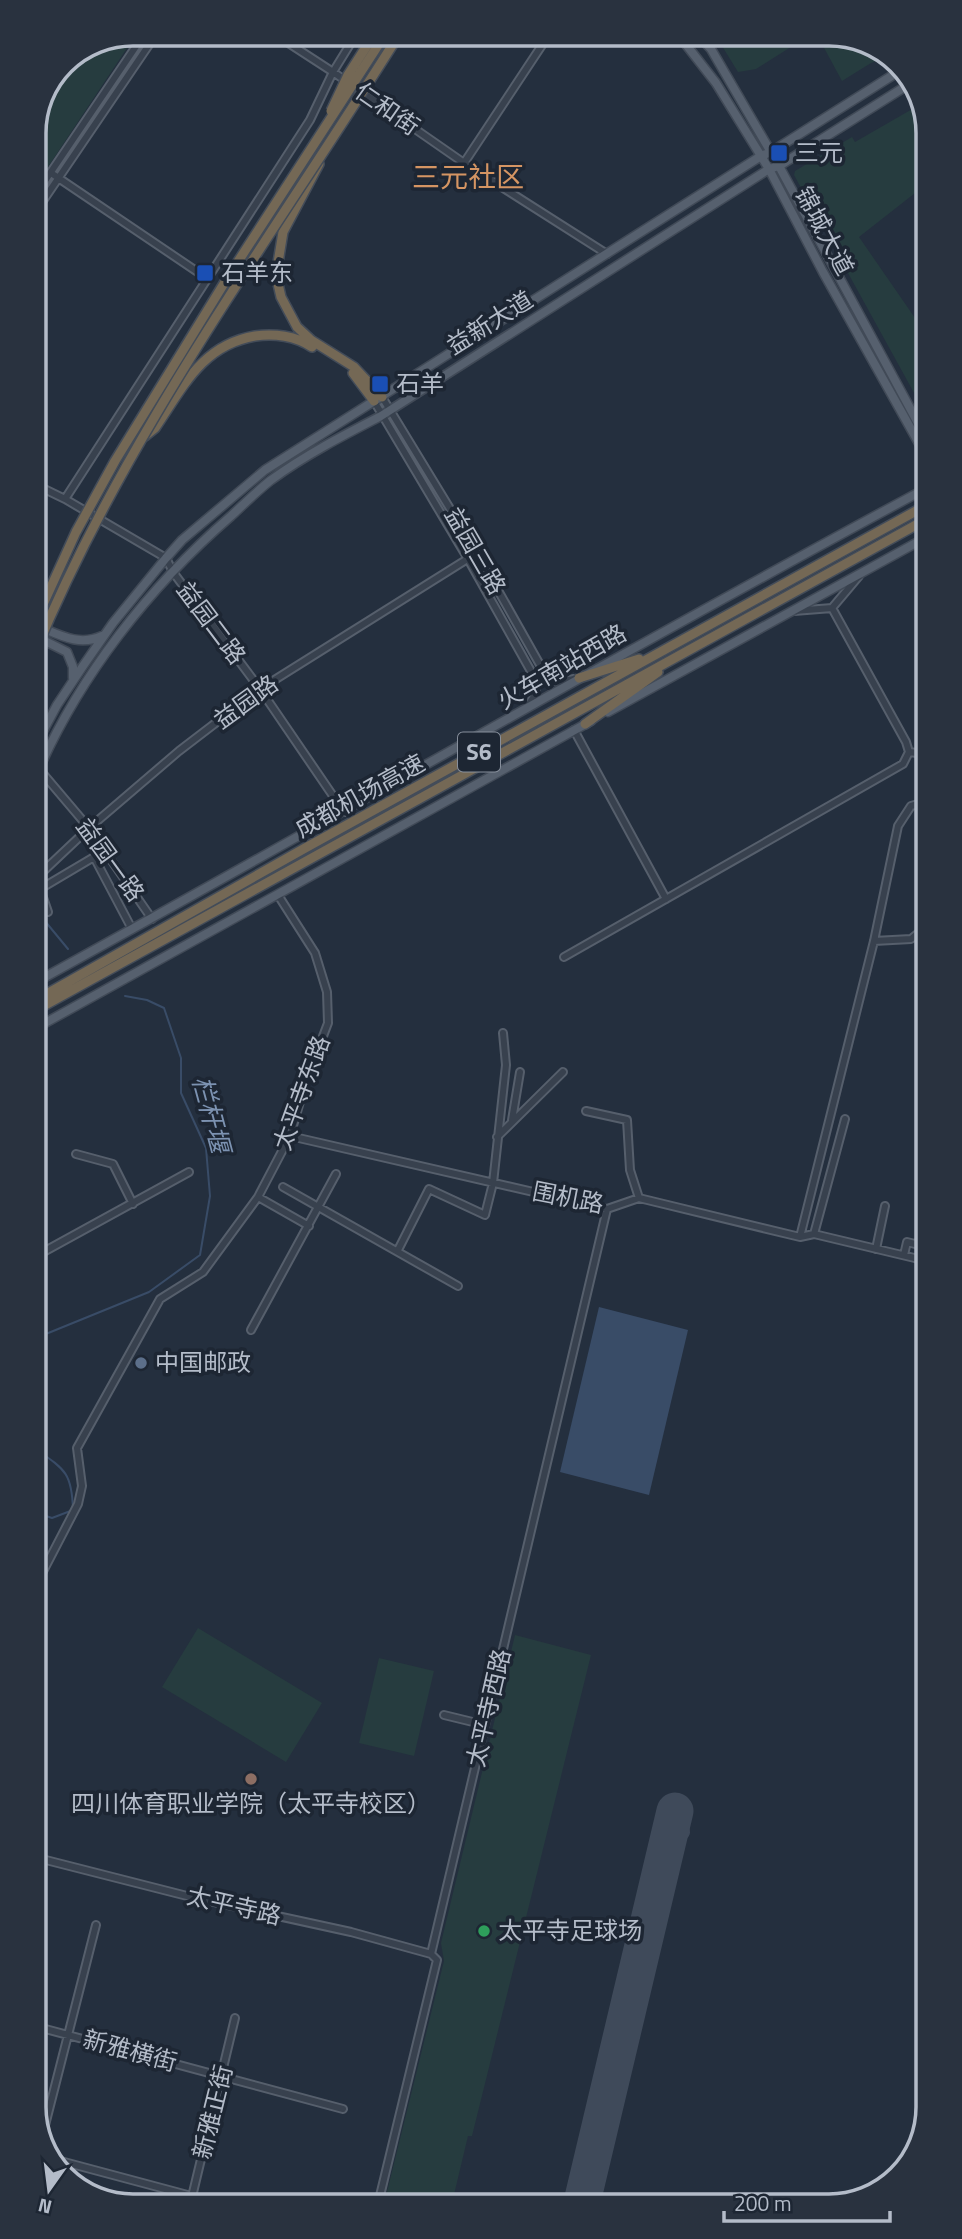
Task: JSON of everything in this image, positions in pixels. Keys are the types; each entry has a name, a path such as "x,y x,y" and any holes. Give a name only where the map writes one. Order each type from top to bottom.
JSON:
{"highway":[{"path":"316,143 348,75 367,46"},
{"path":"46,599 76,533 115,461 228,277 378,46"},
{"path":"46,627 78,555 141,439 238,283 327,150 392,46"},
{"path":"327,150 283,232 276,275 288,314 309,342 350,370 378,399"},
{"path":"141,439 155,428 203,360 226,344 264,335 309,342"},
{"name":"成都机场高速","path":"46,994 916,511"},
{"name":"成都机场高速","path":"46,1004 916,525"},
{"path":"586,724 694,647"},
{"path":"579,678 657,654"}],"main road":[{"name":"锦城大道","path":"687,46 716,83 769,169 916,438"},
{"path":"707,46 779,166 916,417"},
{"name":"益新大道","path":"46,724 105,634 166,558 183,540 265,470 894,74"},
{"name":"益新大道","path":"46,752 94,671 148,599 192,550 271,480 348,433 382,416 769,169 779,166 904,87"},
{"name":"火车南站西路","path":"46,976 579,678 916,494"},
{"path":"46,1023 916,543"},
{"path":"46,628 81,642 92,641 105,634"},
{"path":"46,642 67,652 73,667 72,681"}],"street":[{"path":"46,178 136,46"},
{"path":"46,195 148,46"},
{"name":"仁和街","path":"293,46 464,163 607,254"},
{"path":"65,499 310,120 349,46"},
{"path":"464,163 541,46"},
{"path":"49,173 208,279"},
{"name":"益园三路","path":"378,399 391,410 477,553 548,679 560,682 579,678"},
{"name":"益园三路","path":"378,399 382,416 468,559 537,682 535,695 525,710"},
{"name":"益园二路","path":"46,490 166,558 173,572 260,688 344,812"},
{"name":"益园路","path":"46,869 179,751 260,688 477,553"},
{"path":"792,611 832,608 860,574"},
{"path":"564,957 903,764 909,752 906,742 832,608"},
{"path":"575,730 666,899"},
{"path":"909,752 916,753"},
{"name":"益园一路","path":"46,777 89,828 152,919"},
{"path":"800,1237 874,941 898,826 911,806 916,805"},
{"path":"46,885 106,851"},
{"path":"94,857 132,929"},
{"name":"太平寺东路","path":"46,1566 78,1504 82,1486 77,1448 160,1299 203,1272 258,1197 290,1136 306,1081 328,1023 327,992 315,954 278,895"},
{"path":"46,906 48,912"},
{"path":"874,941 911,939 916,935"},
{"path":"398,1250 429,1189 485,1215 493,1183 506,1065 503,1033"},
{"path":"512,1122 520,1072"},
{"path":"497,1137 563,1072"},
{"path":"586,1111 627,1120 630,1170 639,1198"},
{"path":"814,1234 845,1119"},
{"name":"围机路","path":"290,1136 607,1209 639,1198 800,1237 814,1234 916,1258"},
{"path":"76,1154 113,1164 134,1205"},
{"path":"46,1251 134,1205 189,1172"},
{"path":"251,1329 336,1174"},
{"path":"283,1187 458,1286"},
{"path":"258,1197 309,1226"},
{"path":"876,1249 885,1206"},
{"name":"太平寺西路","path":"381,2193 437,1960 431,1954 607,1209"},
{"path":"904,1255 907,1242 916,1243"},
{"path":"444,1716 485,1725"},
{"name":"太平寺路","path":"46,1860 351,1932 431,1954"},
{"path":"47,2119 96,1926"},
{"name":"新雅正街","path":"193,2193 236,2018"},
{"name":"新雅横街","path":"46,2029 343,2109"},
{"path":"84,2167 178,2193"}],"green space":[{"path":"128,46 46,170 48,110 63,80 89,57 105,50"},
{"path":"722,46 792,46 756,69 738,72"},
{"path":"823,46 846,47 878,60 871,63 842,81"},
{"path":"913,109 916,121 916,192 859,237 916,319 916,396 794,175 795,171 852,137 855,142"},
{"path":"198,1628 322,1703 286,1762 162,1687"},
{"name":"太平寺足球场","path":"515,1635 591,1655 472,2136 468,2136 454,2193 387,2193 444,1961 441,1943"},
{"path":"379,1658 434,1671 414,1756 359,1743"}],"water":[{"path":"599,1307 688,1330 649,1495 560,1472"}],"waterway":[{"name":"栏杆堰","path":"46,922 68,949"},
{"name":"栏杆堰","path":"46,1334 149,1292 200,1255 210,1196 206,1148 181,1093 181,1058 164,1008 147,1000 125,996"},
{"name":"栏杆堰","path":"46,1456 66,1474 71,1488 73,1510 52,1518 46,1516"}],"taxiway":[{"path":"672,1816 679,1820 682,1832 667,1845 662,1824 672,1816"}],"runway":[{"path":"584,2194 675,1811"}],"place":[{"name":"三元","path":"779,153"},
{"name":"石羊东","path":"205,273"},
{"name":"石羊","path":"380,384"},
{"name":"中国邮政","path":"141,1363"},
{"name":"四川体育职业学院（太平寺校区）","path":"251,1779"},
{"name":"太平寺足球场","path":"484,1931"}],"district":[{"name":"三元社区","path":"468,177"}]}
